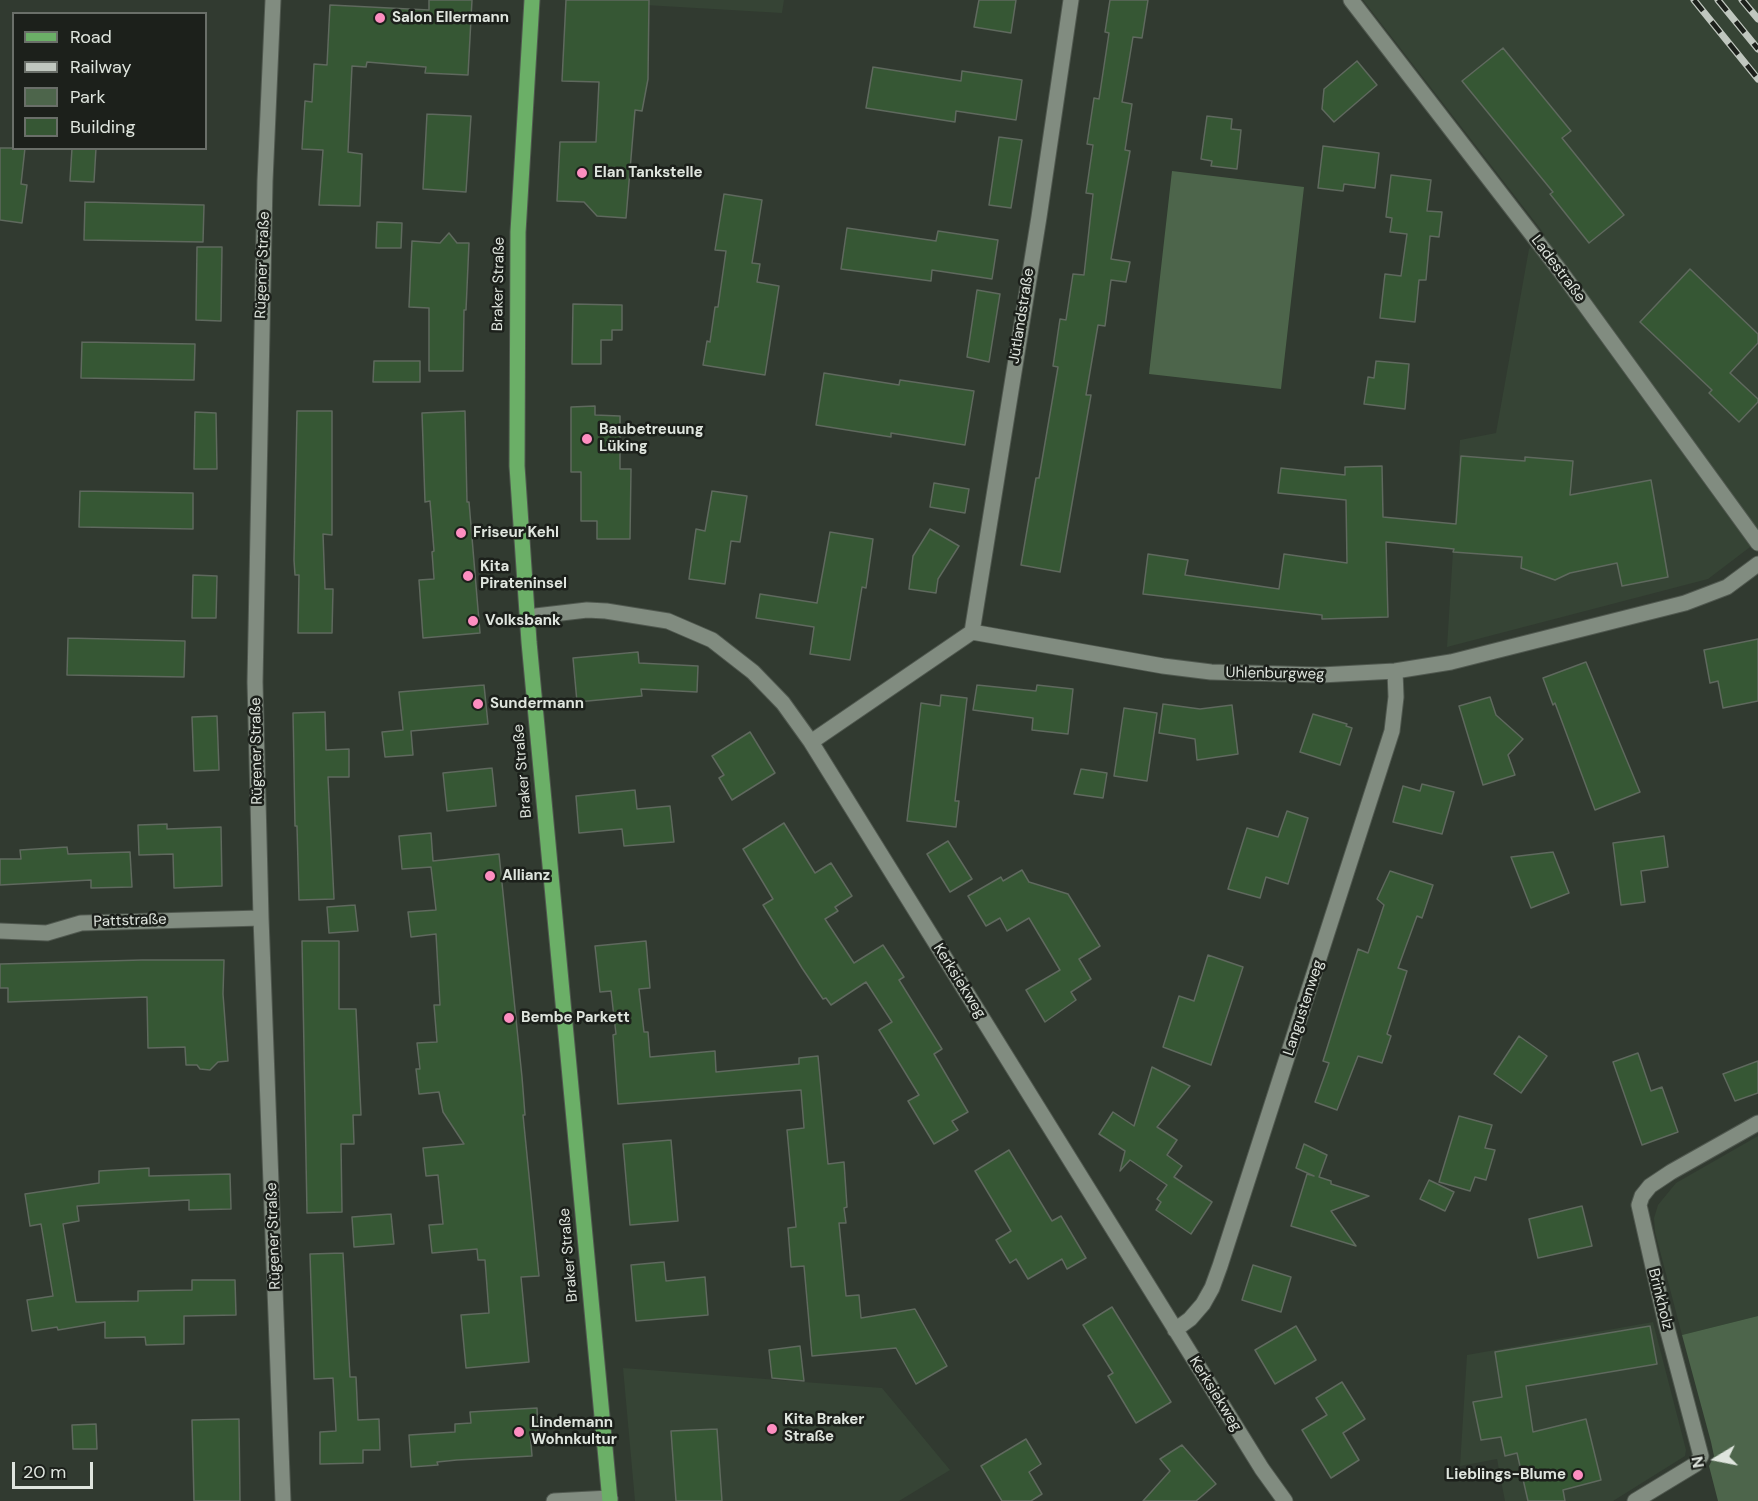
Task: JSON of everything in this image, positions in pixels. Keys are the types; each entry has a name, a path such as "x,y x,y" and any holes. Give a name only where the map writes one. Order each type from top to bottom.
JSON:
{"main road":[{"name":"Braker Straße","path":"532,0 518,232 517,466 527,617 610,1500"}],"street":[{"name":"Rügener Straße","path":"273,0 265,181 255,637 261,918 283,1501"},
{"name":"Jütlandstraße","path":"972,632 1039,217 1071,0"},
{"name":"Ladestraße","path":"1351,0 1561,272 1758,543"},
{"name":"Uhlenburgweg","path":"972,632 1152,664 1211,672 1321,675 1395,671 1484,655 1689,602 1726,587 1758,564"},
{"name":"Kerksiekweg","path":"527,617 587,610 668,621 711,640 753,672 783,703 811,742 1262,1470 1285,1501"},
{"path":"811,742 972,632"},
{"name":"Langustenweg","path":"1175,1330 1190,1319 1203,1304 1212,1287 1227,1244 1392,730 1396,697 1395,671"},
{"name":"Pattstraße","path":"0,931 47,933 81,923 261,918"},
{"name":"Brinkholz","path":"1635,1501 1696,1464 1701,1456 1664,1314 1639,1205 1642,1196 1650,1186 1758,1123"},
{"path":"554,1501 610,1500"}],"shaded area":[{"path":"559,0 784,0 782,13"},
{"path":"1363,0 1758,0 1758,541 1708,579 1447,647 1460,440 1496,433 1529,249 1545,235"},
{"path":"1758,1136 1758,1316 1682,1335 1655,1232 1654,1218 1658,1205 1676,1183"},
{"path":"1653,1322 1686,1450 1685,1456 1613,1501 1505,1501 1497,1459 1460,1466 1467,1355"},
{"name":"Kita Braker Straße","path":"623,1368 882,1388 950,1470 899,1501 635,1501"}],"green space":[{"path":"1172,171 1304,187 1281,389 1149,374"},
{"path":"1758,1316 1758,1501 1718,1501 1709,1466 1714,1456 1711,1442 1682,1335"}],"building":[{"path":"429,0 472,0 468,75 425,73 426,67 367,62 366,67 352,66 348,152 362,154 360,206 319,205 323,150 302,149 305,101 312,102 314,64 327,65 330,5 429,10"},
{"path":"566,0 649,0 648,79 642,111 635,110 626,218 597,216 584,202 557,201 560,142 596,142 599,82 562,81"},
{"path":"979,0 1016,0 1011,33 974,27"},
{"path":"1110,0 1148,0 1142,38 1133,37 1122,102 1132,104 1125,150 1130,151 1111,259 1130,262 1126,282 1111,280 1105,326 1098,325 1086,395 1091,395 1060,572 1021,565 1058,367 1053,366 1060,319 1066,320 1073,274 1084,275 1093,194 1086,193 1093,145 1087,144 1094,98 1099,99 1109,33 1105,32"},
{"path":"1503,48 1571,131 1562,138 1624,215 1589,243 1550,194 1553,192 1462,81"},
{"path":"1357,61 1377,85 1334,122 1322,109 1324,89"},
{"path":"873,67 961,81 962,71 1022,80 1016,120 956,111 955,122 866,108"},
{"path":"427,114 471,116 466,192 423,189"},
{"path":"1207,116 1232,119 1231,129 1241,130 1237,169 1211,166 1212,161 1201,159"},
{"path":"999,137 1022,140 1011,208 989,205"},
{"path":"1323,146 1379,153 1375,188 1344,184 1343,191 1318,188"},
{"path":"0,148 25,150 21,184 27,185 22,223 0,220"},
{"path":"72,150 96,150 94,182 70,181"},
{"path":"1391,175 1431,180 1427,211 1442,212 1439,237 1430,236 1426,280 1419,280 1415,322 1380,318 1385,274 1401,276 1407,234 1390,232 1392,218 1386,217"},
{"path":"724,194 762,200 752,263 760,264 757,282 779,286 765,375 703,365 707,341 710,342 715,307 718,307 726,251 715,250"},
{"path":"85,202 204,205 203,242 84,240"},
{"path":"377,222 402,223 401,248 376,248"},
{"path":"847,228 936,241 938,231 998,240 992,279 932,270 931,281 841,269"},
{"path":"449,233 457,243 469,243 466,310 464,310 463,371 429,371 429,308 409,307 412,241 440,243"},
{"path":"197,247 222,247 221,321 196,320"},
{"path":"1690,269 1758,334 1758,343 1730,373 1758,399 1758,402 1739,422 1709,393 1712,390 1640,322"},
{"path":"977,290 1000,294 989,362 967,357"},
{"path":"573,304 622,305 622,330 612,330 612,340 601,340 601,364 572,364"},
{"path":"82,342 195,344 194,380 81,378"},
{"path":"374,361 420,361 420,382 373,382"},
{"path":"1376,361 1409,364 1405,409 1364,404 1368,377 1374,378"},
{"path":"824,373 899,385 900,380 974,391 965,445 891,433 891,437 816,425"},
{"path":"595,406 595,415 620,416 620,469 631,469 630,539 597,539 597,521 581,521 581,472 571,472 571,407"},
{"path":"297,411 332,411 332,535 323,534 325,589 333,589 332,633 298,633 299,575 295,575 294,560"},
{"path":"465,411 467,502 469,502 480,633 423,638 419,580 434,579 432,552 434,551 430,501 425,502 422,413"},
{"path":"195,412 216,413 217,469 194,469"},
{"path":"1461,456 1525,461 1525,457 1573,461 1570,495 1651,480 1668,577 1622,586 1617,563 1570,573 1555,580 1521,568 1522,557 1453,552 1454,549 1386,542 1388,617 1322,619 1322,615 1143,594 1148,554 1188,560 1185,575 1279,589 1284,554 1347,563 1346,500 1278,493 1281,468 1345,475 1345,467 1382,466 1383,517 1456,524"},
{"path":"934,483 969,489 965,513 930,507"},
{"path":"80,491 193,493 193,529 79,527"},
{"path":"712,491 747,496 740,542 731,541 725,584 689,579 696,529 705,531"},
{"path":"930,529 959,546 938,579 936,593 909,589 913,556"},
{"path":"830,532 873,539 866,588 862,587 850,660 810,654 814,627 756,618 760,594 817,603"},
{"path":"193,575 217,576 216,618 192,618"},
{"path":"68,638 185,641 184,677 67,675"},
{"path":"1758,639 1758,701 1723,708 1718,681 1710,683 1704,650"},
{"path":"638,652 639,663 698,666 697,692 641,689 642,696 577,702 573,658"},
{"path":"1586,662 1640,792 1595,810 1555,703 1553,705 1543,678"},
{"path":"484,685 488,724 411,731 413,755 385,757 382,732 403,730 399,692"},
{"path":"977,685 1036,691 1037,685 1073,689 1068,734 1032,730 1033,718 973,710"},
{"path":"941,695 967,698 955,801 959,801 956,827 907,821 921,703 940,706"},
{"path":"1490,697 1496,715 1523,739 1508,755 1515,775 1483,785 1459,706"},
{"path":"1163,704 1200,709 1232,705 1238,754 1197,760 1195,739 1159,733"},
{"path":"1124,708 1157,713 1147,781 1114,776"},
{"path":"325,712 326,750 349,749 349,777 328,777 334,899 299,900 293,713"},
{"path":"1313,714 1347,724 1346,726 1352,728 1340,765 1300,752"},
{"path":"217,716 219,770 194,771 192,717"},
{"path":"750,732 775,773 732,800 719,778 724,775 712,756"},
{"path":"492,768 496,806 447,811 443,773"},
{"path":"1081,769 1107,773 1103,798 1074,794"},
{"path":"1422,784 1454,792 1442,834 1393,822 1403,786 1420,791"},
{"path":"635,790 637,809 670,806 674,842 624,846 622,829 579,833 576,796"},
{"path":"1287,811 1308,818 1288,884 1266,877 1260,898 1228,889 1247,828 1278,837"},
{"path":"784,823 815,873 831,863 852,896 835,907 838,911 825,919 854,963 883,945 904,977 899,980 942,1049 934,1054 968,1112 952,1121 958,1130 934,1144 908,1101 919,1095 879,1030 892,1022 866,982 831,1005 826,998 823,999 763,905 773,899 743,849"},
{"path":"167,824 167,829 221,827 222,886 174,888 173,854 139,855 138,825"},
{"path":"431,833 433,861 499,854 522,1077 525,1115 523,1115 539,1276 521,1277 529,1362 466,1368 461,1315 489,1313 485,1260 478,1260 477,1249 432,1253 429,1225 443,1224 438,1175 426,1176 423,1148 464,1144 443,1112 439,1092 419,1094 416,1069 420,1069 417,1043 437,1042 434,1005 440,1005 436,934 411,937 408,912 436,910 431,867 402,869 399,836"},
{"path":"1664,836 1668,867 1641,871 1645,902 1621,905 1613,843"},
{"path":"948,841 972,879 950,892 927,854"},
{"path":"67,847 68,854 130,852 132,887 91,888 91,880 0,885 0,859 21,859 20,850"},
{"path":"1553,852 1569,893 1531,908 1511,857"},
{"path":"1022,870 1029,882 1068,894 1100,946 1079,959 1091,979 1071,992 1076,1000 1045,1022 1026,990 1060,970 1029,918 1007,931 1000,918 986,926 968,896 1001,877 1003,881"},
{"path":"1390,871 1433,885 1422,918 1417,916 1398,968 1407,971 1387,1034 1391,1036 1382,1063 1358,1056 1337,1110 1315,1102 1329,1063 1323,1061 1358,949 1368,953 1384,905 1377,899"},
{"path":"355,905 358,931 329,933 327,907"},
{"path":"302,941 339,941 339,1009 356,1009 361,1115 353,1115 354,1144 341,1144 342,1212 307,1213"},
{"path":"646,941 650,988 639,989 644,1032 648,1032 650,1057 715,1051 716,1072 799,1064 799,1058 818,1056 828,1164 844,1162 846,1223 839,1223 846,1296 859,1295 861,1318 915,1309 947,1366 916,1384 896,1348 812,1356 804,1266 791,1267 788,1228 796,1227 787,1130 804,1128 801,1090 618,1104 613,1035 616,1034 611,991 600,992 595,946"},
{"path":"1208,955 1243,967 1211,1065 1163,1047 1179,996 1194,1001"},
{"path":"224,960 223,994 228,1061 218,1062 210,1070 200,1069 197,1065 186,1065 185,1047 148,1048 147,997 8,1002 8,988 0,988 0,964"},
{"path":"1519,1036 1547,1056 1521,1093 1494,1074"},
{"path":"1638,1053 1651,1091 1662,1087 1678,1132 1642,1145 1613,1062"},
{"path":"1758,1061 1758,1093 1735,1101 1723,1074"},
{"path":"1152,1067 1190,1086 1157,1127 1177,1140 1167,1155 1182,1166 1174,1177 1212,1202 1191,1234 1156,1210 1161,1202 1157,1199 1167,1185 1130,1160 1120,1171 1125,1151 1099,1134 1113,1112 1134,1126"},
{"path":"1459,1116 1492,1125 1485,1148 1495,1150 1486,1180 1475,1177 1470,1191 1439,1182"},
{"path":"671,1140 678,1221 630,1225 623,1144"},
{"path":"1304,1144 1327,1155 1319,1177 1331,1181 1331,1184 1369,1196 1331,1211 1356,1246 1291,1226 1307,1174 1314,1176 1296,1168"},
{"path":"1009,1150 1052,1221 1061,1216 1086,1258 1067,1269 1062,1259 1028,1279 1016,1259 1010,1263 996,1240 1011,1231 975,1171"},
{"path":"149,1168 149,1176 230,1174 231,1209 189,1210 189,1200 77,1206 79,1221 63,1224 76,1302 138,1301 138,1291 192,1290 192,1280 235,1280 236,1315 184,1316 184,1344 146,1345 145,1337 105,1338 105,1322 58,1330 57,1327 32,1331 27,1300 53,1296 41,1224 30,1226 25,1194 99,1183 99,1171"},
{"path":"1429,1180 1454,1192 1445,1211 1420,1199"},
{"path":"1582,1206 1592,1246 1538,1258 1529,1219"},
{"path":"391,1214 394,1244 354,1247 352,1217"},
{"path":"343,1253 350,1377 356,1377 358,1420 379,1419 380,1450 363,1450 363,1463 320,1464 320,1432 336,1431 333,1378 314,1379 310,1254"},
{"path":"664,1262 666,1281 705,1277 708,1315 636,1321 631,1265"},
{"path":"1253,1265 1291,1277 1281,1312 1242,1300"},
{"path":"1112,1307 1171,1402 1136,1423 1108,1376 1113,1373 1083,1325"},
{"path":"1296,1326 1316,1360 1275,1384 1255,1350"},
{"path":"1650,1326 1657,1364 1526,1386 1533,1432 1586,1419 1601,1480 1563,1490 1565,1501 1528,1501 1517,1453 1505,1456 1501,1437 1481,1440 1473,1402 1502,1397 1495,1352"},
{"path":"800,1346 804,1381 772,1378 769,1350"},
{"path":"1342,1382 1365,1419 1343,1433 1359,1460 1331,1478 1302,1430 1327,1415 1316,1398"},
{"path":"537,1408 538,1432 530,1432 532,1456 457,1460 437,1462 438,1465 411,1467 409,1435 455,1432 455,1424 471,1423 470,1412"},
{"path":"239,1419 240,1501 194,1501 192,1420"},
{"path":"96,1424 97,1449 73,1449 72,1425"},
{"path":"717,1429 722,1501 676,1501 671,1431"},
{"path":"1026,1439 1041,1464 1029,1472 1042,1494 1031,1501 1002,1501 981,1466"},
{"path":"1182,1445 1216,1484 1196,1501 1143,1501 1170,1471 1160,1459"}],"railway":[{"path":"1694,0 1758,79"},
{"path":"1718,0 1758,49"},
{"path":"1742,0 1758,19"}],"place":[{"name":"Salon Ellermann","path":"380,18"},
{"name":"Elan Tankstelle","path":"582,173"},
{"name":"Baubetreuung Lüking","path":"587,439"},
{"name":"Friseur Kehl","path":"461,533"},
{"name":"Kita Pirateninsel","path":"468,576"},
{"name":"Volksbank","path":"473,621"},
{"name":"Sundermann","path":"478,704"},
{"name":"Allianz","path":"490,876"},
{"name":"Bembe Parkett","path":"509,1018"},
{"name":"Kita Braker Straße","path":"772,1429"},
{"name":"Lindemann Wohnkultur","path":"519,1432"},
{"name":"Lieblings-Blume","path":"1578,1475"}]}
